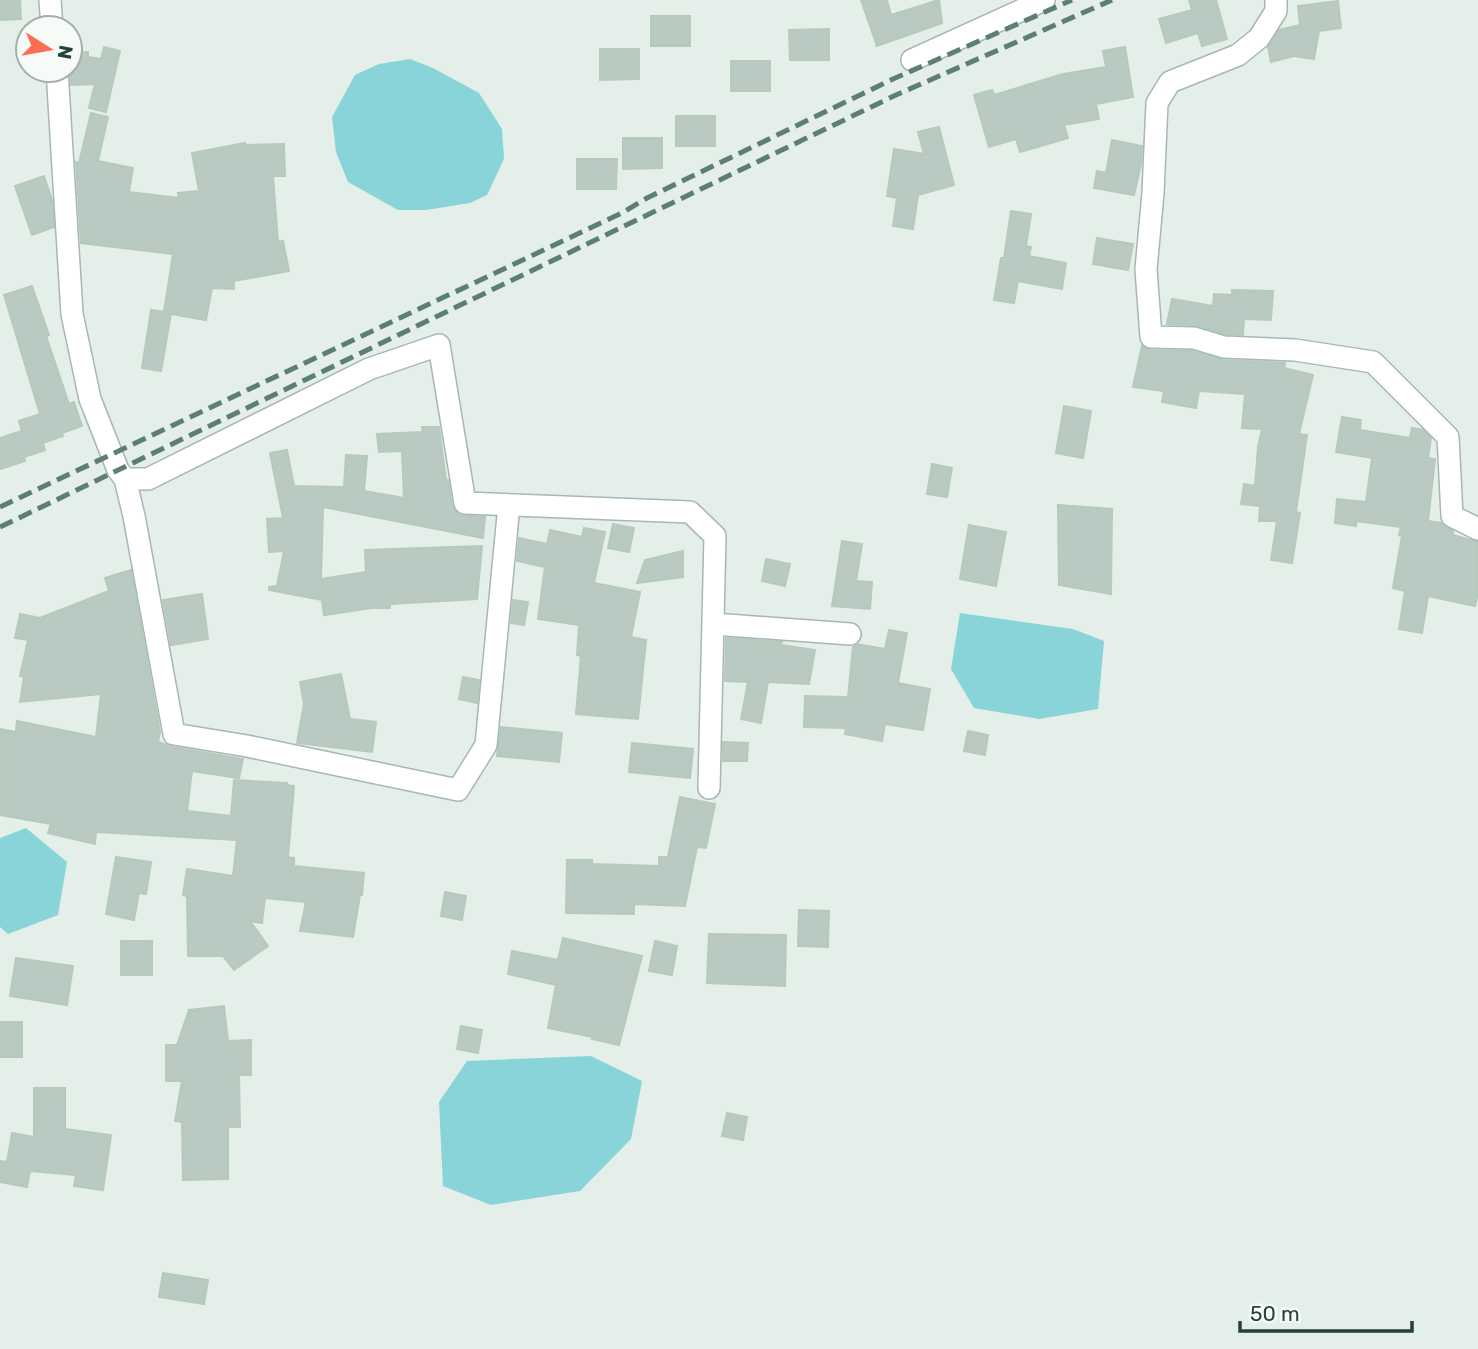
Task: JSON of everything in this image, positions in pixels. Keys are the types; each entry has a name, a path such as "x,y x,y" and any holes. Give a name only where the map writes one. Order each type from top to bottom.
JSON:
{"street":[{"path":"912,60 1044,0"},
{"path":"1276,0 1276,11 1259,38 1238,55 1170,82 1157,103 1146,268 1151,337 1194,338 1224,348 1295,350 1373,362 1448,437 1452,516 1478,529"},
{"path":"58,84 72,314 90,399 118,470 125,479 134,516 174,734 247,746 458,790 486,745 509,505"},
{"path":"125,479 148,479 369,369 439,345 465,503 690,512 715,536 709,788"},
{"path":"714,624 850,634"}],"water":[{"path":"410,59 479,93 502,129 504,159 487,195 470,203 426,210 398,210 348,182 336,152 332,117 355,75 379,64"},
{"path":"960,613 1073,629 1104,641 1098,709 1039,719 974,708 951,669"},
{"path":"26,828 67,862 58,915 8,934 0,927 0,838"},
{"path":"591,1056 642,1081 631,1139 580,1191 491,1205 443,1186 439,1102 467,1061"}],"building":[{"path":"0,0 20,0 21,14 14,14 14,19 0,20"},
{"path":"861,0 887,0 891,15 939,0 942,23 877,46"},
{"path":"1189,0 1216,0 1227,39 1202,46 1198,33 1166,43 1159,19 1192,10"},
{"path":"1338,1 1341,28 1319,31 1314,59 1294,56 1271,62 1268,47 1279,30 1300,25 1298,6"},
{"path":"651,16 690,16 690,46 651,46"},
{"path":"829,29 829,60 790,60 789,30"},
{"path":"104,47 120,51 106,112 89,108 95,84 71,85 84,84 84,52 88,52 88,57 101,59"},
{"path":"1125,47 1133,97 1096,104 1099,119 1064,125 1068,138 1020,152 1016,139 989,147 974,95 992,90 994,95 1063,74 1106,67 1103,51"},
{"path":"600,49 639,49 639,79 600,80"},
{"path":"731,61 770,61 770,91 731,91"},
{"path":"91,113 108,117 98,161 133,168 129,192 179,198 178,193 199,191 192,153 245,143 284,144 285,176 273,176 278,242 283,241 289,271 234,281 234,289 212,288 206,320 171,314 161,371 142,368 151,310 164,312 173,254 81,243 76,162 79,163"},
{"path":"676,116 715,116 715,146 676,146"},
{"path":"939,127 954,185 918,195 913,229 893,226 897,198 887,196 894,149 924,154 918,132"},
{"path":"623,138 662,138 662,168 623,169"},
{"path":"1112,140 1142,146 1134,195 1094,188 1097,171 1106,173"},
{"path":"577,159 617,159 616,189 577,189"},
{"path":"44,176 52,200 54,227 32,235 15,186"},
{"path":"1011,211 1031,214 1026,246 1031,247 1029,256 1066,263 1062,289 1018,281 1014,303 994,300"},
{"path":"1097,238 1133,244 1128,270 1093,264"},
{"path":"32,286 69,404 74,402 82,426 43,443 45,450 24,457 25,461 0,469 0,438 22,431 19,421 40,414 4,295"},
{"path":"1232,290 1273,291 1271,320 1244,319 1243,335 1226,334 1195,325 1167,324 1172,299 1213,306 1214,294 1232,295"},
{"path":"1142,346 1151,350 1192,351 1223,360 1285,363 1284,368 1313,375 1299,434 1307,435 1296,512 1300,513 1292,563 1271,560 1277,521 1259,521 1260,506 1241,504 1244,484 1255,486 1262,429 1242,428 1245,394 1199,391 1196,408 1162,402 1164,391 1133,387"},
{"path":"1064,406 1091,411 1083,458 1056,453"},
{"path":"1342,417 1361,420 1360,430 1410,438 1412,428 1423,430 1431,438 1428,458 1435,459 1428,521 1441,523 1453,531 1453,535 1478,542 1478,594 1475,606 1428,596 1422,633 1399,629 1405,591 1393,588 1402,536 1399,535 1401,527 1356,521 1356,526 1335,523 1337,499 1366,502 1372,458 1336,452"},
{"path":"422,427 439,427 452,506 459,515 485,517 483,538 323,507 321,579 366,572 365,550 482,546 477,599 390,604 390,608 324,615 322,600 269,590 269,587 277,586 284,551 269,552 267,519 283,518 270,453 287,450 294,486 344,487 346,455 367,456 364,491 404,498 402,451 379,452 377,434 423,432"},
{"path":"932,464 952,468 947,497 927,494"},
{"path":"1058,505 1112,509 1111,594 1059,585"},
{"path":"613,524 634,528 629,552 608,548"},
{"path":"969,525 1006,532 996,586 960,579"},
{"path":"584,528 605,532 594,583 640,592 631,637 646,640 638,719 576,714 581,656 577,655 579,625 538,619 545,567 517,561 519,538 547,544 550,530 582,537"},
{"path":"842,541 862,544 856,581 872,582 870,609 832,606"},
{"path":"683,551 683,577 637,583 645,560"},
{"path":"766,559 790,564 785,586 762,581"},
{"path":"131,570 160,732 158,742 172,747 243,759 239,778 192,771 187,811 231,816 234,780 287,783 294,786 288,857 294,858 294,866 364,873 353,937 300,931 306,902 265,898 262,923 250,921 268,946 234,970 223,956 188,956 187,896 183,895 187,869 233,876 237,840 96,832 95,844 48,833 51,824 0,815 0,729 16,732 17,721 96,737 101,694 20,702 24,677 20,676 28,640 15,638 20,614 40,618 109,591 105,578"},
{"path":"202,594 208,639 171,645 163,600"},
{"path":"513,600 528,602 524,625 511,623"},
{"path":"889,630 907,633 898,683 930,689 923,730 885,724 882,741 845,734 846,728 804,727 805,696 848,697 853,647 857,644 885,649"},
{"path":"726,638 782,642 781,645 815,650 809,684 768,682 761,723 741,719 748,682 725,681"},
{"path":"341,674 350,719 376,722 372,752 297,743 304,704 300,682"},
{"path":"463,677 479,680 477,703 459,699"},
{"path":"501,727 562,733 559,762 497,756"},
{"path":"968,731 988,735 985,755 964,751"},
{"path":"723,742 748,743 747,761 723,761"},
{"path":"632,743 693,749 690,778 629,772"},
{"path":"680,797 715,804 706,848 697,847 685,906 634,904 634,914 566,913 567,860 592,860 592,864 659,866 659,857 668,857"},
{"path":"116,857 151,862 146,894 139,893 134,920 106,914"},
{"path":"445,892 466,896 462,920 441,916"},
{"path":"799,910 829,911 828,947 798,946"},
{"path":"709,934 786,935 785,986 707,983"},
{"path":"563,938 642,956 619,1045 548,1028 556,985 508,974 512,951 558,960"},
{"path":"121,941 152,941 152,975 121,975"},
{"path":"655,941 677,946 672,975 649,971"},
{"path":"16,958 73,966 67,1005 10,996"},
{"path":"224,1006 228,1041 251,1040 251,1075 239,1075 240,1127 228,1127 228,1179 183,1180 182,1122 175,1121 182,1081 166,1081 166,1045 177,1045 189,1010"},
{"path":"0,1022 22,1022 22,1057 0,1057"},
{"path":"461,1026 482,1030 478,1053 457,1049"},
{"path":"34,1088 65,1088 65,1129 111,1135 103,1190 74,1186 76,1175 30,1171 27,1187 0,1182 0,1161 7,1162 12,1133 34,1137"},
{"path":"727,1113 747,1117 743,1140 722,1136"},
{"path":"163,1273 208,1280 204,1304 159,1297"}],"railway":[{"path":"0,507 622,213 647,198 893,79 1072,0"},
{"path":"0,527 896,95 1112,0"}]}
